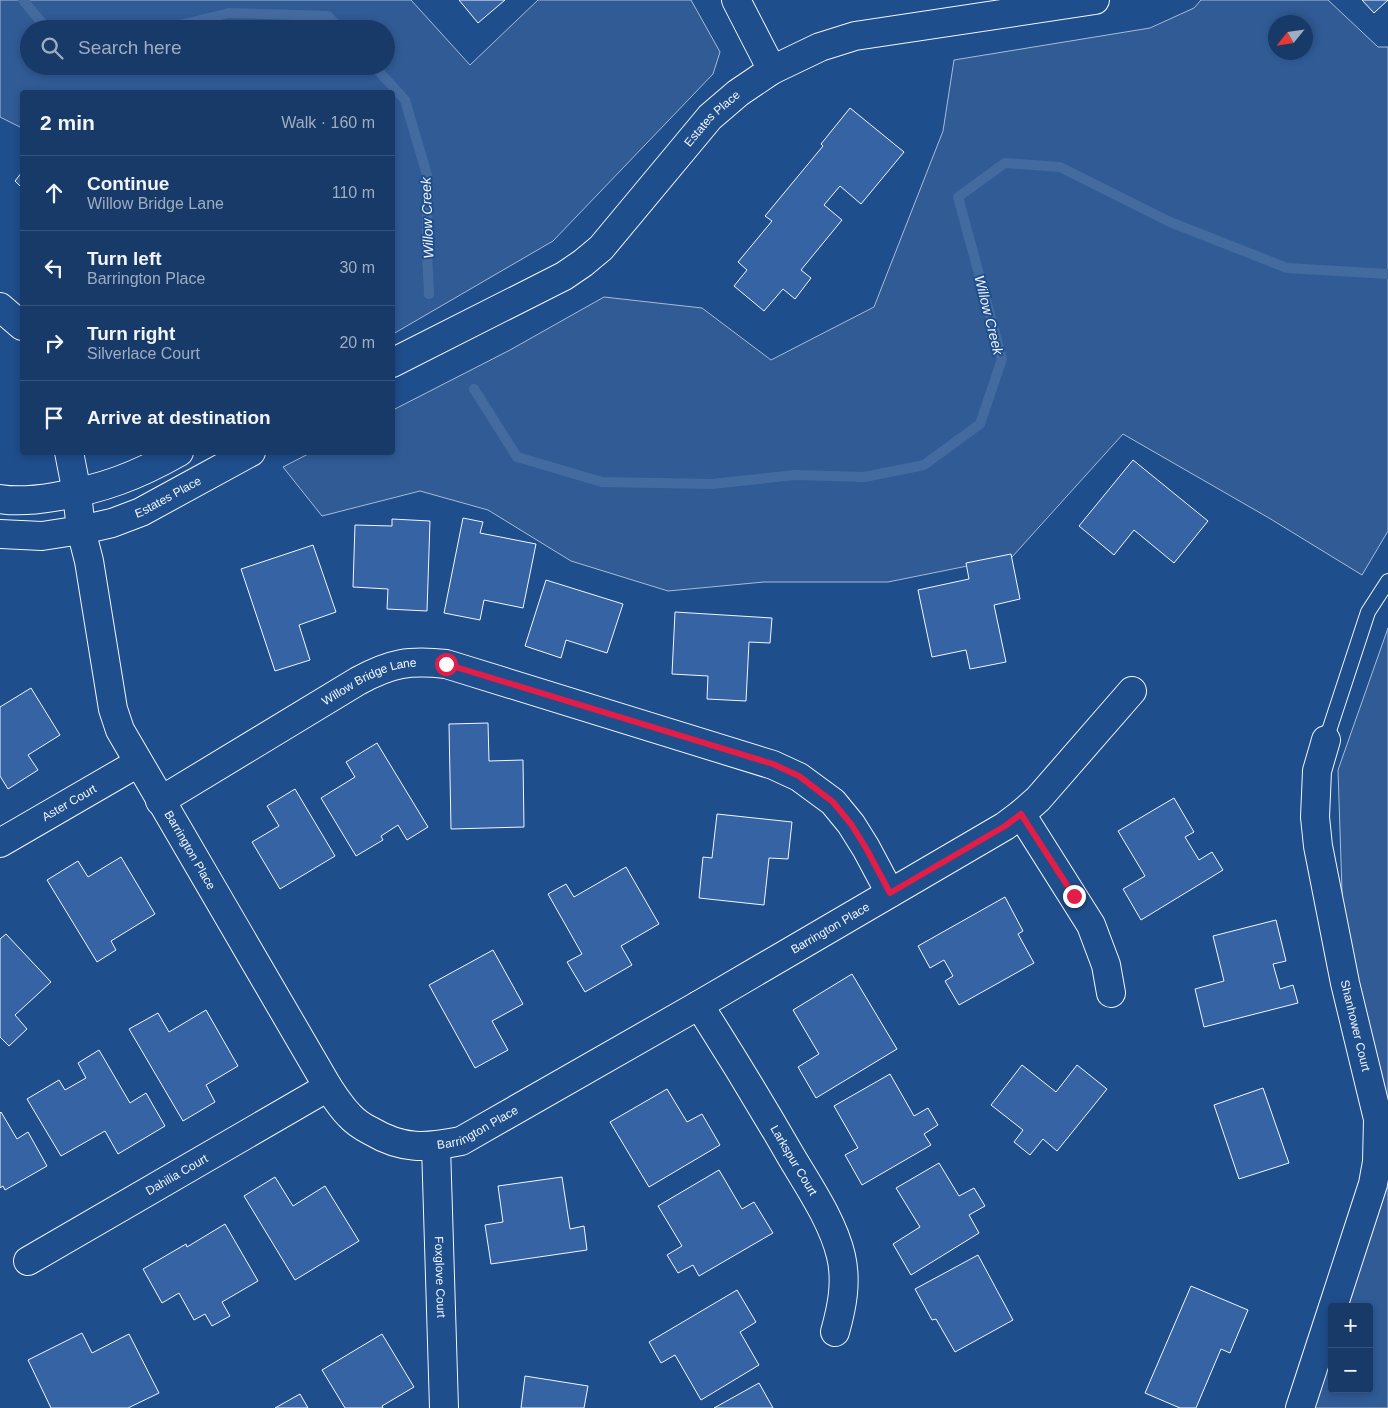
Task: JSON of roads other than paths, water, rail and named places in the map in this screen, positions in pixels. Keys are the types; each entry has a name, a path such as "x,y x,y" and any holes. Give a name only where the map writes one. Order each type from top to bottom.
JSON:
{"street":[{"path":"736,0 772,70"},
{"name":"Estates Place","path":"395,361 564,276 584,263 600,248 710,117 738,93 772,70 820,47 855,36 1094,0"},
{"path":"0,308 20,322"},
{"name":"Barrington Place","path":"71,455 81,530 89,561 114,709 120,730 328,1087 357,1124 386,1140 407,1146 436,1146 461,1141 1005,826 1038,799 1132,691"},
{"path":"0,499 8,501 37,500 77,493 112,484 138,474 174,455"},
{"name":"Estates Place","path":"0,534 42,536 112,523 141,512 245,455"},
{"name":"Willow Bridge Lane","path":"160,801 378,670 400,663 423,661 446,664 773,764 799,776 833,802 851,824 890,893"},
{"name":"Shanhower Court","path":"1326,740 1317,772 1315,817 1318,846 1344,984 1378,1119 1378,1162 1373,1184 1334,1303"},
{"name":"Aster Court","path":"0,842 138,763"},
{"path":"1021,814 1091,925 1106,965 1111,993"},
{"name":"Larkspur Court","path":"699,1004 808,1184 834,1233 841,1258 844,1282 842,1308 836,1332"},
{"name":"Dahilia Court","path":"28,1261 328,1087"},
{"name":"Foxglove Court","path":"436,1146 444,1408"},
{"path":"1300,1408 1328,1322"}],"lane":[{"path":"1326,740 1368,612 1388,580"}],"waterway":[{"name":"Willow Creek","path":"23,0 40,20"},
{"name":"Willow Creek","path":"201,20 229,13 328,16 332,20"},
{"name":"Willow Creek","path":"382,75 405,100 427,175 429,294"},
{"name":"Willow Creek","path":"474,389 517,457 602,482 712,484 795,475 864,477 924,465 980,424 1002,359 958,197 1005,163 1060,167 1170,222 1287,268 1388,274"}]}
